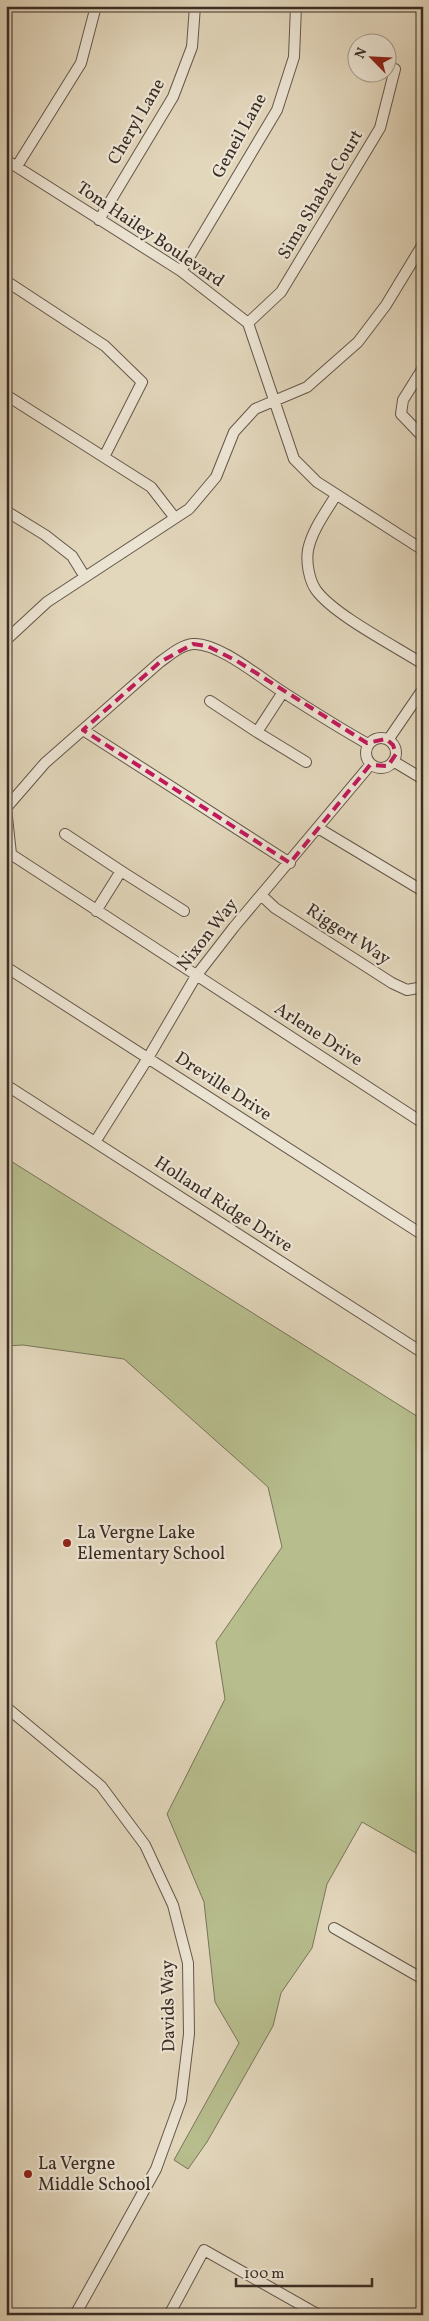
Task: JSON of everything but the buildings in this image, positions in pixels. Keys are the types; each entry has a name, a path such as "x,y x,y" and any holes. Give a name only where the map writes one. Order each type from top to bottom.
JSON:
{"street":[{"path":"17,166 80,63 96,6"},
{"name":"Cheryl Lane","path":"99,220 173,97 192,47 195,6"},
{"name":"Geneil Lane","path":"181,271 277,110 294,57 296,6"},
{"name":"Sima Shabat Court","path":"248,324 282,292 380,128 392,82"},
{"name":"Tom Hailey Boulevard","path":"6,160 181,271 248,324"},
{"path":"7,637 47,602 189,509 216,477 234,432 255,409 307,387 358,342 386,305 423,244"},
{"path":"6,281 106,346 142,382 104,457"},
{"path":"248,324 294,459 317,482 423,550"},
{"path":"423,368 403,400 401,414 423,437"},
{"path":"6,395 151,487 175,518"},
{"path":"336,495 316,529 308,549 308,567 315,588 328,604 423,664"},
{"path":"6,510 45,535 72,556 85,577"},
{"path":"8,852 6,808 45,763 160,662 180,648 193,644 207,646 237,661 283,692 368,744"},
{"path":"388,740 423,689"},
{"path":"257,732 283,692"},
{"path":"210,701 306,762"},
{"path":"84,730 290,863"},
{"path":"376,738 388,740 395,750 393,761 383,768 371,764 365,754 368,744 376,738"},
{"path":"393,761 423,779"},
{"name":"Nixon Way","path":"94,1142 148,1058 196,976 371,764"},
{"path":"318,828 423,891"},
{"path":"65,834 184,911"},
{"name":"Arlene Drive","path":"8,852 423,1123"},
{"path":"96,911 121,871"},
{"name":"Riggert Way","path":"261,895 275,908 392,983 407,990 423,987"},
{"name":"Dreville Drive","path":"6,967 423,1235"},
{"name":"Holland Ridge Drive","path":"6,1085 423,1353"},
{"name":"Davids Way","path":"6,1707 101,1786 145,1845 173,1905 188,1963 189,2034 181,2100 156,2169 75,2315"},
{"path":"334,1928 423,1979"},
{"path":"169,2315 204,2250 318,2315"}],"highlighted area":[{"path":"193,644 207,646 237,661 367,743 386,739 393,745 396,754 388,766 370,765 290,863 83,730 160,662"}],"green space":[{"path":"6,1158 423,1420 423,1720 420,1724 423,1726 423,1857 362,1822 327,1884 312,1948 281,1993 273,2026 207,2142 188,2169 174,2160 239,2043 215,2002 204,1902 167,1814 225,1699 216,1642 282,1547 268,1487 124,1359 23,1345 6,1346"}],"place":[{"name":"La Vergne Lake Elementary School","path":"67,1543"},
{"name":"La Vergne Middle School","path":"28,2174"}]}
